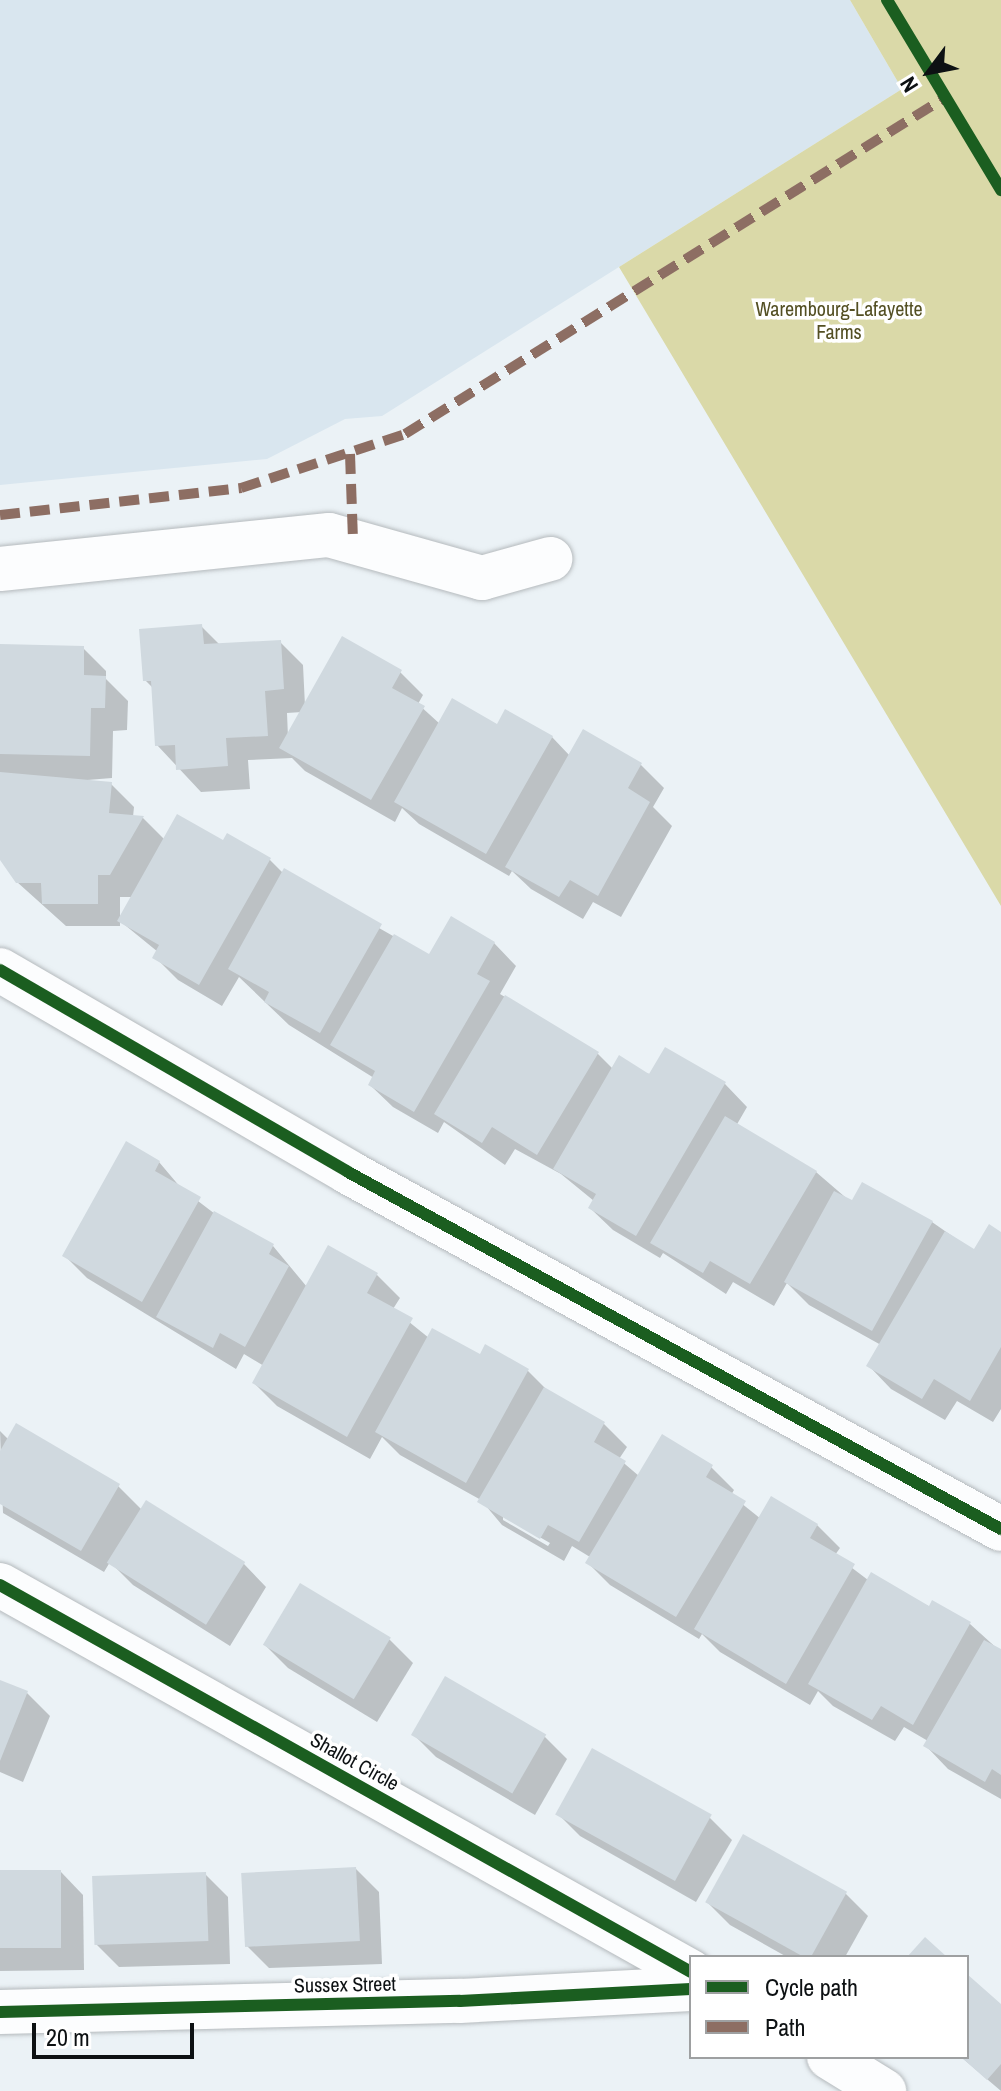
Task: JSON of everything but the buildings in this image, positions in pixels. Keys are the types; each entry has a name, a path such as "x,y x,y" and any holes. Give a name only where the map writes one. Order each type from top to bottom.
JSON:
{"street":[{"path":"0,569 329,535 482,578 550,559"},
{"path":"0,970 348,1172 1001,1529"},
{"name":"Shallot Circle","path":"0,1585 689,1971"},
{"name":"Sussex Street","path":"0,2012 460,2001 689,1989"},
{"path":"832,2059 884,2091"}],"shaded area":[{"path":"0,0 850,0 902,89 382,416 345,419 267,459 0,485"}],"green space":[{"name":"Warembourg-Lafayette Farms","path":"850,0 1001,0 1001,906 619,267 902,89"}],"marked path":[{"path":"0,515 241,488 405,434 946,97"},
{"path":"350,454 353,542"}],"cycle path":[{"path":"887,0 1001,190"},
{"path":"0,970 348,1172 1001,1529"},
{"path":"0,1585 689,1971"},
{"path":"0,2012 460,2001 689,1989"}]}
